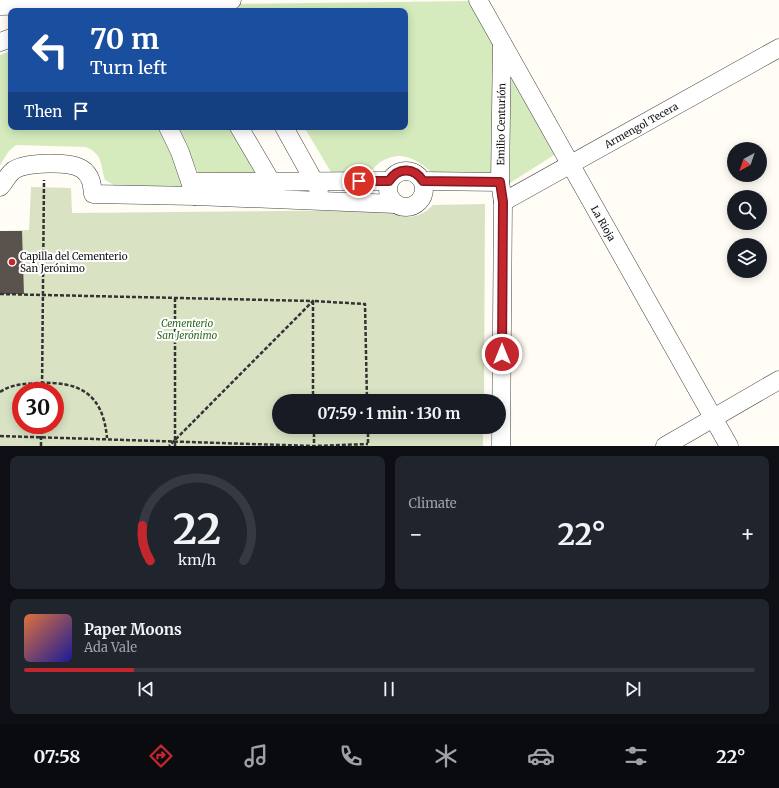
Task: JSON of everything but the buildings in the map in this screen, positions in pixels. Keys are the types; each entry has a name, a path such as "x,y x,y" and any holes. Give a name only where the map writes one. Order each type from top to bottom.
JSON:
{"street":[{"path":"0,6 41,8 151,1 173,7 217,6 232,0"},
{"name":"La Rioja","path":"478,0 729,446"},
{"name":"Emilio Centurión","path":"501,446 503,202 500,182 502,42"},
{"name":"Armengol Tecera","path":"503,202 779,48"},
{"path":"169,130 193,189"},
{"path":"241,130 282,200"},
{"path":"286,130 326,201"},
{"path":"0,187 15,170 34,164 72,165 82,169 89,176 93,194 193,189 270,182 389,181"},
{"path":"193,189 282,200 396,204 407,207 418,203 424,193 423,181 415,172 403,170 397,172 389,181 388,193 396,204"},
{"path":"423,181 500,182"},
{"path":"665,446 779,380"}],"path":[{"path":"42,382 44,164"},
{"path":"0,294 175,297 365,304 367,394"},
{"path":"175,297 175,446"},
{"path":"313,301 314,394"},
{"path":"169,446 313,301"},
{"path":"64,385 71,385 84,391 101,411 105,421 106,438"},
{"path":"0,392 12,387"},
{"path":"314,434 314,446"},
{"path":"0,436 175,440 314,446 368,445 368,434"},
{"path":"41,436 41,446"}],"green space":[{"path":"471,1 496,44 491,176 437,177 417,161 403,156 396,156 379,163 366,177 334,177 306,130 408,130 408,8 234,8 232,4"},
{"path":"8,52 8,130 163,130 183,189 114,185 105,180 98,156 86,147 16,145 9,151 0,165 0,55"},
{"path":"508,69 557,153 510,183"},
{"path":"176,130 232,130 256,175 200,176"},
{"name":"Cementerio San Jerónimo","path":"31,187 71,188 72,213 390,210 407,217 422,213 433,205 485,204 484,394 272,394 272,434 483,434 483,446 0,446 0,231 29,230"}],"place":[{"name":"Capilla del Cementerio San Jerónimo","path":"12,262"}],"route":[{"path":"359,181 389,181 397,172 409,170 415,172 423,181 500,182 503,202 502,354"}]}
